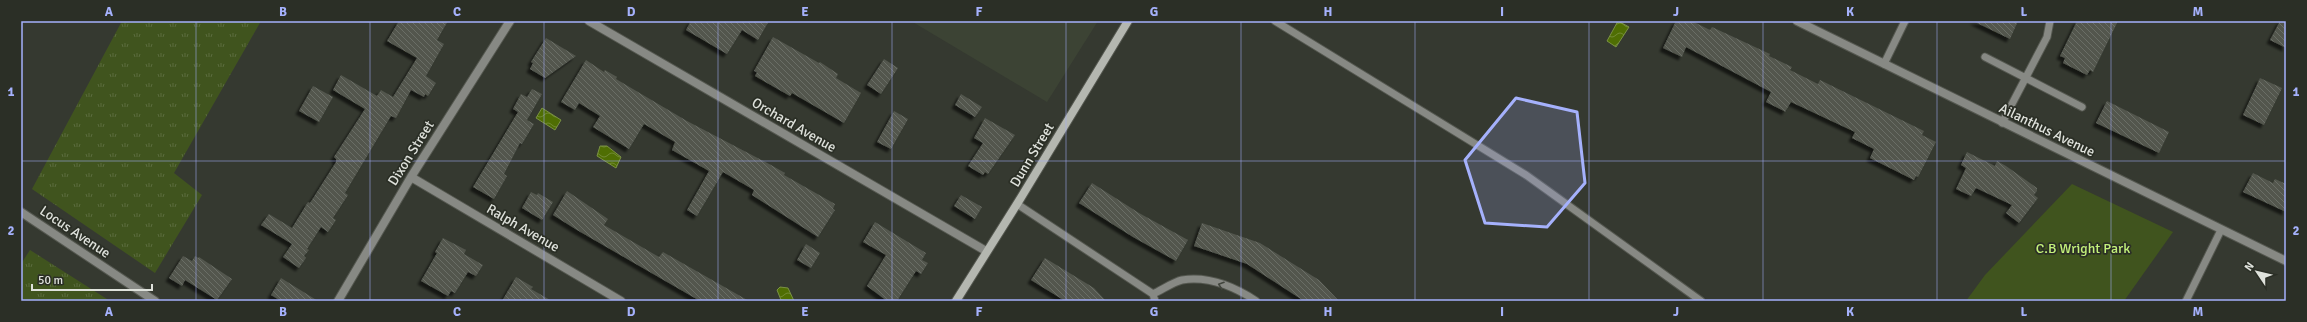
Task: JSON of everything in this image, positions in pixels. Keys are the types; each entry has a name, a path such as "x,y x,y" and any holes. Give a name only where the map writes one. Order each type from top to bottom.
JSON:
{"street":[{"name":"Dixon Street","path":"338,301 411,177 510,21"},
{"name":"Orchard Avenue","path":"589,21 986,252"},
{"name":"Dunn Street","path":"956,301 1017,204 1128,21"},
{"name":"Ailanthus Avenue","path":"1797,21 2002,123 2189,212 2221,230 2286,261"},
{"name":"Ralph Avenue","path":"411,177 621,301"},
{"name":"Locus Avenue","path":"21,212 156,301"}],"lane":[{"path":"1275,21 1526,175 1701,301"},
{"path":"1884,64 1905,21"},
{"path":"2002,123 2047,37 2050,21"},
{"path":"1985,57 2082,107"},
{"path":"1017,204 1154,297 1181,280 1210,281 1241,292 1256,301"},
{"path":"2186,301 2221,230"}],"highlighted area":[{"path":"1516,98 1577,112 1585,183 1547,227 1485,223 1465,160"}],"shaded area":[{"path":"911,21 1098,21 1047,102"}],"green space":[{"path":"122,21 261,21 174,173 202,195 155,273 32,189"},
{"name":"C.B Wright Park","path":"2072,184 2173,232 2124,301 1966,301 1985,275"},
{"path":"30,250 110,301 21,301 21,264"}],"water":[{"path":"1618,21 1629,27 1616,47 1607,41"},
{"path":"542,108 561,120 555,130 536,118"},
{"path":"600,146 607,146 621,157 616,168 597,156"},
{"path":"780,287 788,288 794,301 781,300 777,290"}],"building":[{"path":"399,21 448,21 437,40 444,44 426,76 436,83 428,96 425,94 424,97 411,90 396,118 391,116 345,193 348,195 333,218 336,220 328,232 321,227 307,249 309,250 304,256 306,258 299,268 283,257 292,244 261,225 269,214 292,228 336,162 334,157 365,109 333,90 341,75 377,96 381,90 393,97 417,58 387,41"},
{"path":"691,21 769,21 758,40 742,30 727,54 686,30"},
{"path":"1676,21 1692,21 1710,30 1712,27 1770,54 1769,56 1792,67 1790,70 1818,84 1820,80 1924,131 1922,135 1936,142 1918,177 1916,176 1914,180 1870,158 1874,149 1852,138 1855,132 1791,102 1785,112 1766,102 1771,92 1686,47 1682,57 1663,48"},
{"path":"1973,21 2018,21 2010,39"},
{"path":"2077,21 2118,21 2093,72 2090,70 2087,75 2063,63 2065,58 2060,56"},
{"path":"2280,21 2286,21 2286,48 2270,40"},
{"path":"773,37 819,63 820,62 838,74 836,78 861,93 844,123 792,93 790,96 755,76 757,72 754,71"},
{"path":"546,38 576,56 545,78 530,69 533,63 531,62"},
{"path":"884,59 898,68 881,94 867,85"},
{"path":"586,60 604,72 605,70 617,77 616,79 687,121 771,165 785,173 784,175 835,204 833,209 835,210 818,237 752,195 754,190 723,172 697,216 687,210 709,171 672,150 675,142 644,124 629,149 593,127 600,116 579,103 575,110 561,102"},
{"path":"2260,78 2282,88 2264,125 2243,115"},
{"path":"313,86 333,97 319,122 299,111"},
{"path":"532,89 542,94 527,120 534,124 522,144 520,143 504,174 507,176 494,199 473,187 518,112 513,109 521,94 527,97"},
{"path":"961,94 982,107 975,117 955,105"},
{"path":"2107,101 2169,132 2159,153 2096,123"},
{"path":"894,111 908,119 891,149 877,142"},
{"path":"985,118 1015,135 988,174 985,172 983,175 968,166 983,143 974,138"},
{"path":"1967,152 1995,166 1997,161 2037,188 2034,195 2038,198 2019,223 2006,213 2012,205 1976,188 1971,196 1956,189 1966,168 1961,165"},
{"path":"2253,173 2273,183 2275,179 2286,184 2286,212 2243,192"},
{"path":"1092,183 1139,213 1188,240 1176,261 1133,237 1079,203"},
{"path":"567,191 608,219 604,225 659,257 663,252 749,301 700,301 577,230 553,215"},
{"path":"531,192 537,195 538,193 553,202 542,220 522,208"},
{"path":"961,195 982,207 975,219 954,206"},
{"path":"875,222 926,253 922,260 928,263 921,274 916,271 897,301 887,301 867,286 886,255 863,242"},
{"path":"1202,223 1260,243 1319,280 1339,301 1304,301 1247,264 1194,246"},
{"path":"443,238 466,250 464,254 483,265 476,276 468,272 455,293 451,291 448,296 421,281 437,253 435,252"},
{"path":"806,244 820,253 811,268 797,260"},
{"path":"183,256 192,261 195,256 198,258 199,257 232,279 217,300 185,280 182,286 169,278"},
{"path":"1045,258 1094,288 1106,301 1065,301 1031,280"},
{"path":"516,277 533,287 531,289 552,301 502,301"},
{"path":"281,278 318,301 281,301 271,295"}]}
